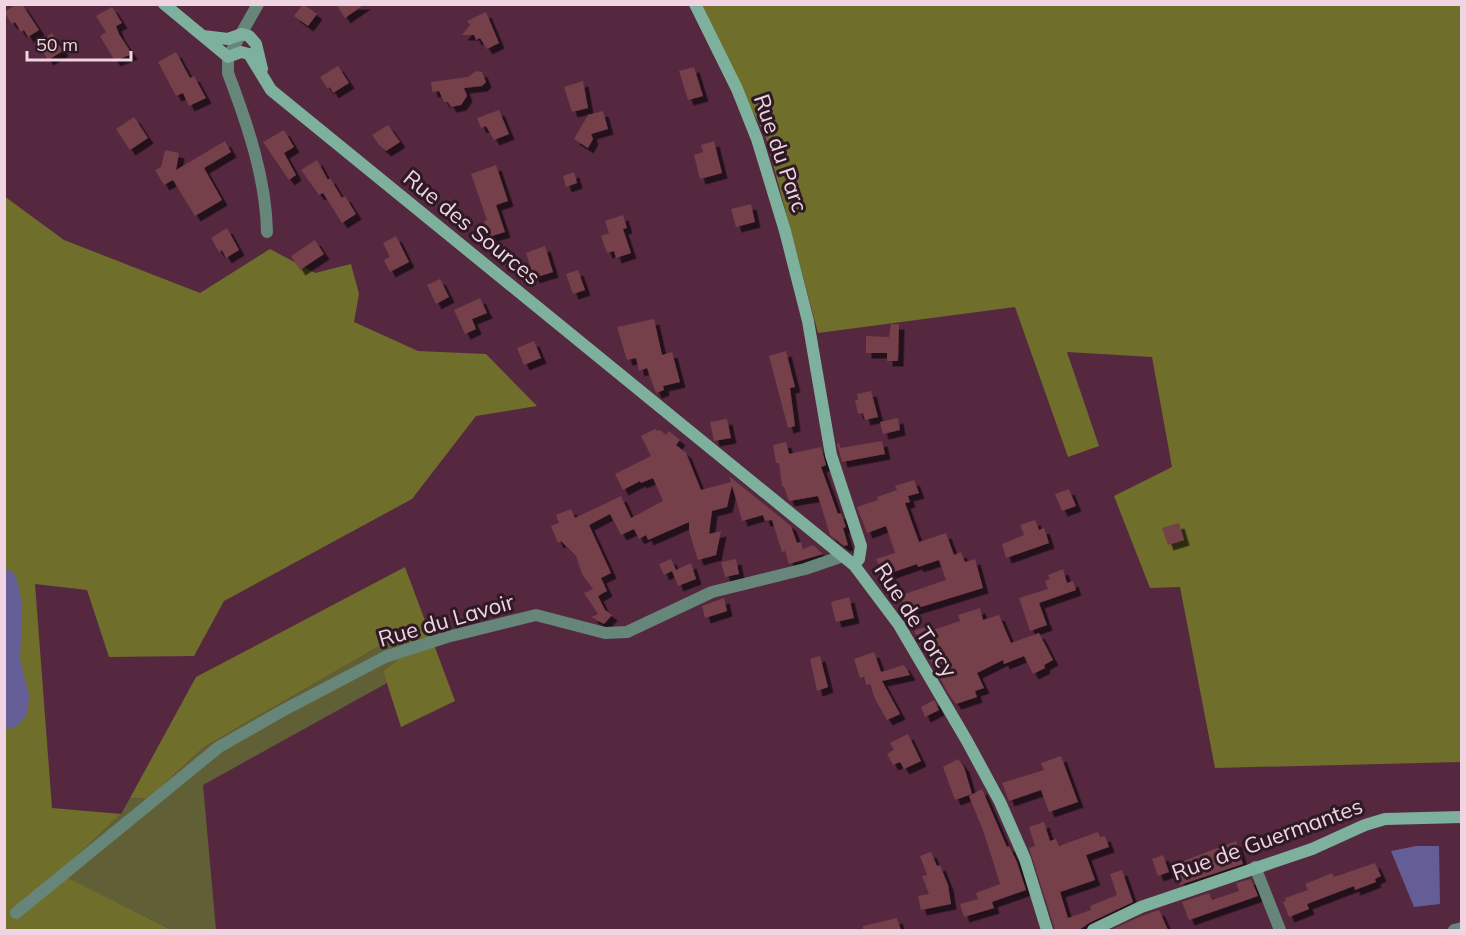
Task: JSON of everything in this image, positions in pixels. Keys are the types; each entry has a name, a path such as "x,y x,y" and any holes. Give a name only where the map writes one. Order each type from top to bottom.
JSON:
{"street":[{"path":"164,4 228,57"},
{"path":"258,4 228,57 228,73 253,146 267,215 267,231"},
{"name":"Rue du Parc","path":"695,4 732,79 757,140 785,231 808,321 831,455 861,546 859,559 854,565"},
{"path":"203,36 228,39 242,34"},
{"name":"Rue des Sources","path":"242,34 249,36 256,44 264,79"},
{"name":"Rue des Sources","path":"228,57 241,52 249,54 271,90 656,405"},
{"name":"Rue de Torcy","path":"656,405 854,565 899,624 1000,802 1025,860 1047,930"},
{"name":"Rue du Lavoir","path":"16,913 219,747 282,711 386,657 447,637 536,615 604,633 627,632 719,589 805,568 843,556"},
{"name":"Rue de Guermantes","path":"1093,930 1141,907 1312,849 1365,825 1393,819 1461,817"},
{"path":"1255,867 1280,930"},
{"path":"1454,930 1461,928"}],"shaded area":[{"path":"692,5 1461,5 1461,762 1215,768 1180,587 1150,588 1114,496 1172,467 1152,357 1067,352 1099,446 1068,457 1015,307 818,333 765,134"},
{"path":"4,196 64,240 200,293 270,249 315,273 351,264 359,294 354,322 418,351 486,354 537,406 476,416 412,499 224,601 194,656 109,657 87,590 35,584 52,808 121,814 58,873 172,930 5,930"},
{"path":"405,567 455,701 401,727 383,671 407,652 397,636 204,747 148,799 130,798 196,677"},
{"path":"397,636 407,652 383,671 387,683 203,785 216,930 172,930 57,873 121,814 130,798 148,799 204,747"},
{"path":"1416,846 1439,846 1440,904 1414,907 1391,851"}],"building":[{"path":"17,4 22,4 39,30 28,37 24,30 21,32 15,22 12,24 4,12"},
{"path":"303,4 317,14 308,26 294,16"},
{"path":"336,4 365,4 345,18"},
{"path":"112,7 122,23 116,26 119,34 132,54 115,61 100,36 106,32 96,16"},
{"path":"486,12 499,43 487,49 480,38 476,40 474,35 462,35 470,25 467,21"},
{"path":"52,33 63,51 48,60 37,43"},
{"path":"176,52 190,78 194,76 206,98 189,106 183,93 176,96 158,62"},
{"path":"338,66 349,83 333,93 320,77"},
{"path":"694,67 703,96 688,100 679,71"},
{"path":"476,71 482,72 486,82 482,86 464,88 467,96 461,105 451,107 448,102 444,102 439,91 432,92 431,82 468,77"},
{"path":"583,81 588,108 572,112 564,87"},
{"path":"499,110 509,134 494,140 486,126 481,128 477,118"},
{"path":"603,111 608,129 591,134 593,139 588,148 574,139 588,115"},
{"path":"134,117 148,138 130,150 116,129"},
{"path":"388,125 400,142 386,151 372,135"},
{"path":"284,130 294,147 284,153 296,175 289,180 263,142"},
{"path":"225,141 231,152 204,168 222,200 195,216 173,180 164,185 155,170 161,167 165,150 179,153 176,170"},
{"path":"714,141 722,173 700,179 694,155 703,152 701,145"},
{"path":"317,160 328,180 330,178 342,198 345,196 356,214 342,223 323,193 319,195 301,170"},
{"path":"496,165 508,201 496,205 505,232 489,237 484,221 487,220 471,174"},
{"path":"574,172 577,183 566,187 563,176"},
{"path":"751,204 755,222 736,227 731,209"},
{"path":"623,215 627,228 623,229 631,253 616,258 614,251 607,253 601,236 609,233 605,221"},
{"path":"227,228 239,250 226,258 222,250 219,252 211,238"},
{"path":"396,236 409,262 390,272 384,260 390,257 383,243"},
{"path":"315,240 324,254 300,270 291,256"},
{"path":"545,246 553,272 534,278 526,253"},
{"path":"578,270 585,290 573,294 566,274"},
{"path":"440,279 449,297 436,304 427,285"},
{"path":"480,298 487,313 472,319 476,329 465,334 454,310"},
{"path":"654,319 662,355 672,352 680,382 663,386 664,390 656,393 647,368 639,371 636,358 627,360 617,327"},
{"path":"891,324 899,324 898,361 887,361 887,353 866,353 866,336 889,337"},
{"path":"534,341 541,358 524,365 517,348"},
{"path":"786,351 795,387 790,388 795,426 788,428 769,356"},
{"path":"871,391 878,417 865,420 863,413 858,414 855,400 858,400 857,394"},
{"path":"898,418 900,430 883,434 880,422"},
{"path":"727,419 731,438 714,441 710,422"},
{"path":"655,429 666,435 669,431 680,440 676,445 686,453 701,490 731,482 729,476 791,526 797,543 801,542 803,549 813,545 823,554 789,564 785,551 782,552 772,520 765,521 763,515 742,521 732,485 727,507 712,511 709,534 721,531 716,555 698,560 689,531 689,522 648,540 646,535 639,539 634,529 621,535 610,514 589,525 611,573 601,578 607,591 598,596 605,610 612,615 604,624 591,617 598,614 584,593 593,589 582,574 576,556 561,541 558,543 551,526 559,523 556,515 571,509 575,518 621,496 631,518 663,501 653,478 641,483 640,481 623,490 615,474 651,456 641,436"},
{"path":"882,441 885,454 842,462 837,444 839,443 840,448"},
{"path":"786,442 789,454 821,447 826,465 821,467 838,514 841,513 846,527 843,528 848,545 844,546 830,535 818,496 789,501 782,486 779,463 776,463 773,445"},
{"path":"914,480 919,493 908,496 910,502 905,503 919,542 946,533 954,555 961,552 965,562 975,559 983,588 908,611 899,596 946,580 939,560 918,567 917,564 885,575 876,559 895,553 886,526 867,533 857,507 897,490 895,486"},
{"path":"1069,489 1076,506 1062,511 1055,494"},
{"path":"1035,520 1039,530 1044,528 1049,543 1006,558 1002,544 1024,535 1020,525"},
{"path":"1179,523 1184,540 1168,545 1162,528"},
{"path":"671,559 676,570 691,563 696,579 678,586 672,571 664,575 659,564"},
{"path":"736,559 739,574 725,577 721,562"},
{"path":"1063,569 1067,583 1073,581 1076,590 1039,603 1047,625 1030,631 1019,598 1048,589 1045,581 1050,579 1048,575"},
{"path":"849,597 854,618 836,622 831,602"},
{"path":"724,598 727,611 705,618 702,606"},
{"path":"980,608 983,620 999,615 1011,643 1039,633 1053,660 1044,665 1045,668 1033,674 1024,656 1004,664 1003,660 977,673 984,688 975,691 977,697 956,704 914,631 928,626 930,631 960,621 958,615"},
{"path":"874,652 881,672 904,665 910,675 882,681 900,714 887,720 875,699 870,684 866,685 864,677 867,676 860,678 854,659"},
{"path":"820,656 828,687 817,691 810,659"},
{"path":"934,700 939,710 925,717 921,707"},
{"path":"908,734 921,761 904,769 900,762 893,765 887,754 894,750 890,743"},
{"path":"1061,756 1078,802 1049,812 1041,790 1009,801 1002,783 1044,770 1041,763"},
{"path":"958,759 964,767 972,794 955,800 943,767"},
{"path":"982,789 1007,847 1009,846 1017,862 1026,890 992,902 994,908 964,917 960,904 978,899 976,893 1000,884 984,833 969,796"},
{"path":"1044,822 1050,841 1056,839 1059,846 1098,832 1100,837 1105,836 1109,847 1086,855 1095,880 1060,892 1068,918 1091,910 1090,906 1117,895 1110,874 1122,870 1133,902 1079,930 1055,930 1029,848 1035,846 1029,827"},
{"path":"1236,841 1243,864 1180,885 1178,877 1174,878 1170,866"},
{"path":"931,852 937,866 940,865 948,885 951,904 921,910 918,896 929,894 922,876 927,875 920,856"},
{"path":"1163,855 1169,872 1158,876 1152,859"},
{"path":"1375,863 1381,876 1375,879 1376,882 1355,890 1354,886 1307,904 1309,909 1289,917 1283,902 1286,901 1285,898 1308,890 1305,884 1332,873 1334,877"},
{"path":"1251,879 1258,896 1189,920 1182,902 1209,893 1212,900 1239,891 1236,883"},
{"path":"1159,910 1168,930 1111,930 1139,917"},
{"path":"897,918 901,930 863,930 863,926"}],"waterway":[{"path":"4,582 9,604 7,661 16,697 15,708 10,715 4,716"}]}
